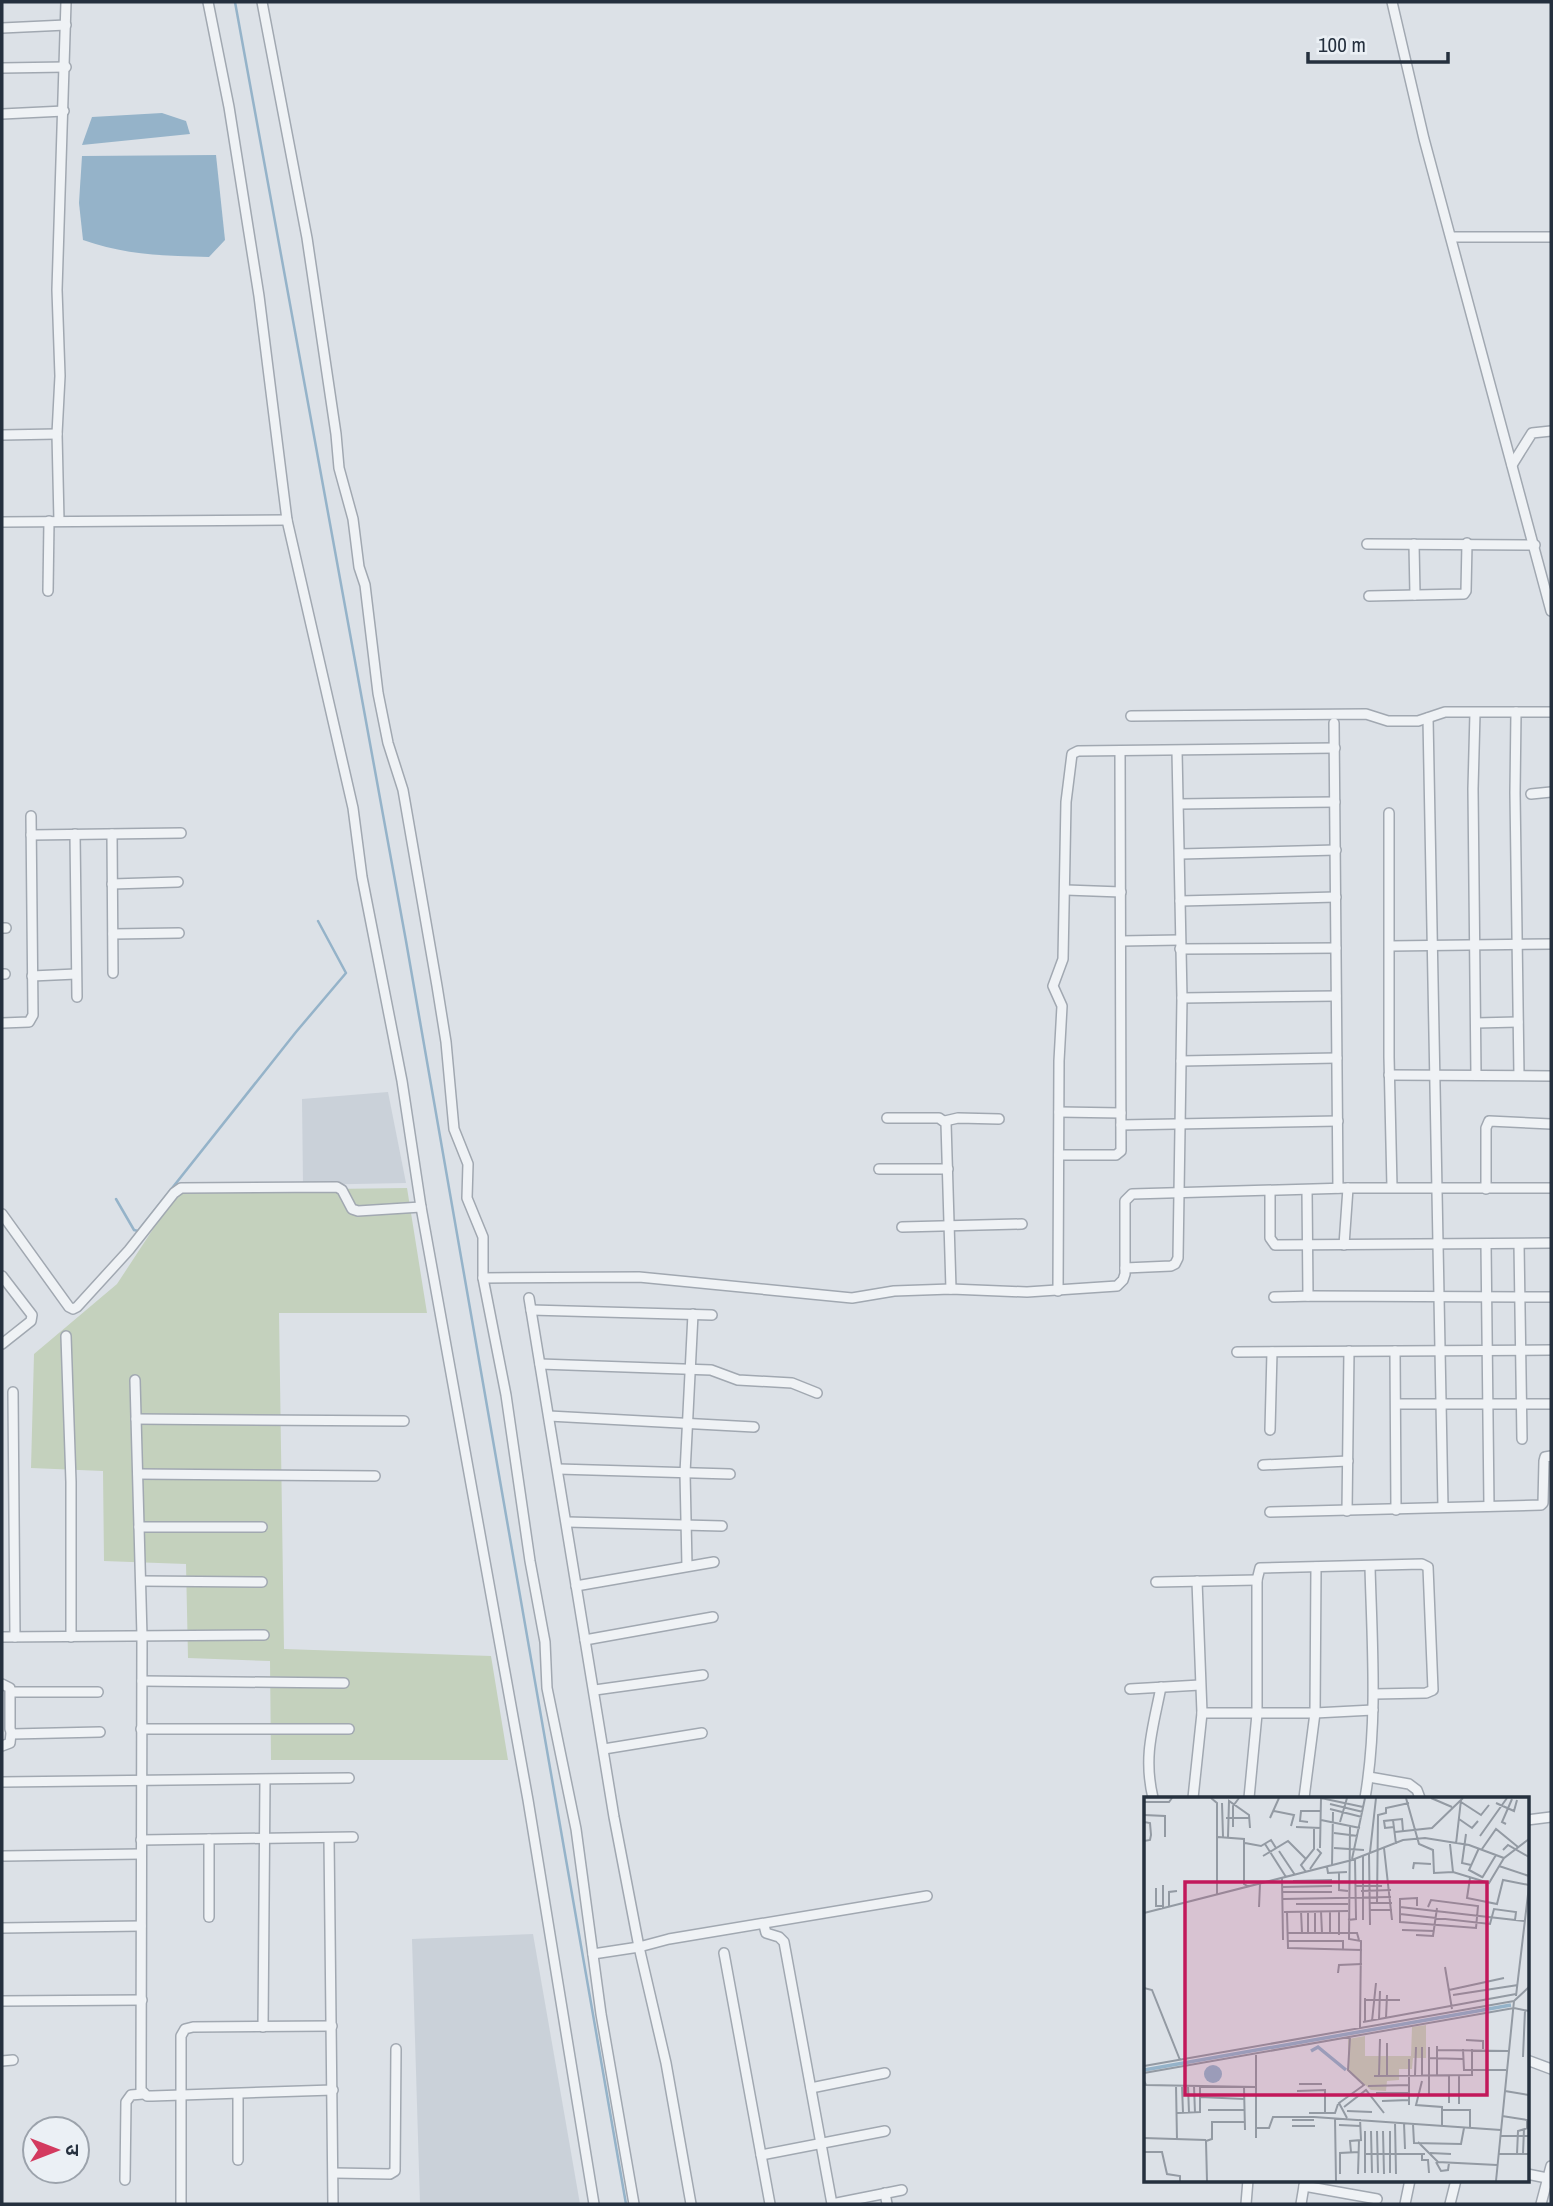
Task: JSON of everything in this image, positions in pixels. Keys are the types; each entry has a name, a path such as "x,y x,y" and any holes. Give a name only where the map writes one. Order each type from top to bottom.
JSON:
{"street":[{"path":"48,591 54,521 60,368 57,290 66,2"},
{"path":"208,2 229,107 259,296 287,520 353,808 362,877 402,1081 421,1207 528,1800 594,2204"},
{"path":"262,2 306,238 339,468 353,519 359,567 365,581 378,693 388,743 403,790 435,975 446,1042 454,1129 468,1164 467,1198 483,1237 483,1278 506,1395 530,1561 545,1642 547,1688 574,1820 601,2014 634,2204"},
{"path":"1392,2 1424,139 1551,611"},
{"path":"2,28 66,25"},
{"path":"2,68 66,67"},
{"path":"2,114 64,111"},
{"path":"1452,237 1551,237"},
{"path":"1512,465 1532,433 1551,431"},
{"path":"2,435 57,435"},
{"path":"2,522 287,520"},
{"path":"1369,596 1465,593 1467,543"},
{"path":"1367,544 1535,545"},
{"path":"1414,544 1415,595"},
{"path":"1131,716 1366,714 1388,721 1422,721 1442,712 1551,712"},
{"path":"1516,712 1519,1075"},
{"path":"1475,713 1473,789 1476,1074"},
{"path":"1428,718 1443,1507"},
{"path":"1334,723 1338,1121 1344,1245"},
{"path":"1058,1291 1062,1006 1053,986 1063,960 1066,802 1071,757 1078,751 1335,748"},
{"path":"1059,1155 1118,1155 1121,1150 1120,751"},
{"path":"1125,1268 1171,1266 1177,1261 1181,1192 1182,998 1177,751"},
{"path":"1531,794 1551,792"},
{"path":"1179,804 1335,802"},
{"path":"1388,813 1392,1187"},
{"path":"2,1023 24,1023 32,1019 31,816"},
{"path":"31,835 180,833"},
{"path":"75,834 77,997"},
{"path":"112,834 113,973"},
{"path":"1180,853 1336,850"},
{"path":"112,884 178,882"},
{"path":"1066,890 1121,892"},
{"path":"1180,901 1336,897"},
{"path":"113,934 179,933"},
{"path":"1121,941 1336,948"},
{"path":"1390,946 1551,944"},
{"path":"32,976 76,974"},
{"path":"1182,998 1336,996"},
{"path":"1476,1023 1518,1022"},
{"path":"1181,1060 1337,1058"},
{"path":"1389,1074 1551,1076"},
{"path":"1059,1112 1121,1113"},
{"path":"887,1118 939,1118 947,1126 951,1290"},
{"path":"945,1122 958,1118 999,1119"},
{"path":"1121,1125 1338,1121"},
{"path":"1486,1189 1486,1128 1489,1121 1551,1124"},
{"path":"879,1169 948,1169"},
{"path":"2,1214 73,1309 110,1272 174,1193 181,1188 337,1187 342,1189 352,1209 358,1211 421,1207"},
{"path":"483,1278 639,1277 852,1298 886,1291 1058,1291 1117,1286 1124,1280 1126,1198 1132,1194 1392,1187 1551,1188"},
{"path":"1307,1190 1308,1296"},
{"path":"1270,1192 1272,1242 1278,1246 1551,1243"},
{"path":"902,1227 1022,1224"},
{"path":"1486,1244 1489,1506"},
{"path":"1519,1244 1522,1439"},
{"path":"2,1276 32,1315 31,1321 2,1344"},
{"path":"1274,1297 1551,1297"},
{"path":"529,1298 639,1947 666,2063 691,2204"},
{"path":"531,1310 712,1315"},
{"path":"687,1566 685,1472 693,1314"},
{"path":"66,1336 71,1482 71,1637"},
{"path":"1237,1352 1551,1350"},
{"path":"1348,1511 1349,1351"},
{"path":"1395,1351 1395,1510"},
{"path":"1270,1430 1272,1352"},
{"path":"540,1364 711,1370 738,1380 786,1382 817,1393"},
{"path":"135,1380 142,1636 140,2086 143,2094"},
{"path":"13,1392 15,1637"},
{"path":"1395,1404 1551,1404"},
{"path":"549,1416 754,1427"},
{"path":"136,1419 404,1421"},
{"path":"1270,1512 1542,1504 1544,1459 1551,1456"},
{"path":"1263,1465 1348,1461"},
{"path":"558,1469 730,1474"},
{"path":"138,1474 375,1476"},
{"path":"567,1522 722,1526"},
{"path":"139,1527 262,1527"},
{"path":"576,1586 714,1562"},
{"path":"1249,1797 1257,1714 1258,1569 1422,1564 1428,1567 1433,1687 1426,1693 1374,1693"},
{"path":"1304,1797 1315,1713 1316,1567"},
{"path":"1365,1797 1369,1777 1374,1693 1370,1567"},
{"path":"1156,1581 1257,1580"},
{"path":"141,1581 262,1582"},
{"path":"1193,1797 1202,1713 1197,1581"},
{"path":"585,1640 713,1617"},
{"path":"2,1637 264,1635"},
{"path":"595,1690 703,1675"},
{"path":"142,1681 344,1683"},
{"path":"2,1684 9,1686 11,1692 11,1733 9,1745 2,1746"},
{"path":"1130,1689 1199,1685"},
{"path":"1153,1797 1148,1776 1148,1753 1161,1687"},
{"path":"11,1692 98,1692"},
{"path":"1202,1713 1373,1710"},
{"path":"141,1729 349,1729"},
{"path":"11,1733 100,1732"},
{"path":"604,1749 702,1733"},
{"path":"1369,1777 1409,1784 1418,1790 1420,1797"},
{"path":"2,1782 349,1778"},
{"path":"263,2027 264,1780"},
{"path":"1528,1820 1551,1817"},
{"path":"141,1840 353,1837"},
{"path":"329,1838 333,2204"},
{"path":"209,1839 209,1917"},
{"path":"4,1856 141,1854"},
{"path":"593,1954 669,1939 764,1928 927,1896"},
{"path":"2,1928 141,1926"},
{"path":"764,1928 784,1942 832,2204 902,2190"},
{"path":"724,1953 770,2204"},
{"path":"2,2001 142,2000"},
{"path":"181,2204 181,2036 185,2029 332,2026"},
{"path":"334,2173 390,2174 395,2171 396,2049"},
{"path":"2,2061 13,2060"},
{"path":"1528,2060 1551,2070"},
{"path":"811,2088 885,2073"},
{"path":"125,2180 126,2102 131,2095 333,2091"},
{"path":"238,2094 238,2160"},
{"path":"761,2155 885,2131"},
{"path":"1541,2204 1551,2166"},
{"path":"1528,2174 1547,2178"},
{"path":"1246,2204 1248,2182"},
{"path":"1405,2204 1410,2182"},
{"path":"1450,2204 1456,2182"},
{"path":"1301,2204 1305,2183 1377,2199"},
{"path":"885,2193 887,2204"}],"shaded area":[{"path":"388,1092 406,1183 303,1185 302,1099"},
{"path":"533,1934 580,2204 420,2204 412,1939"}],"green space":[{"path":"407,1188 427,1313 279,1313 284,1649 491,1656 508,1760 271,1760 270,1661 188,1658 186,1564 104,1561 103,1471 31,1468 34,1354 117,1284 178,1191"}],"water":[{"path":"162,113 186,121 190,134 82,145 92,117"},
{"path":"216,155 225,240 209,257 130,252 83,240 79,203 82,156"}],"waterway":[{"path":"235,2 406,941 626,2204"},
{"path":"116,1199 134,1230 138,1231 346,973 318,921"}]}
